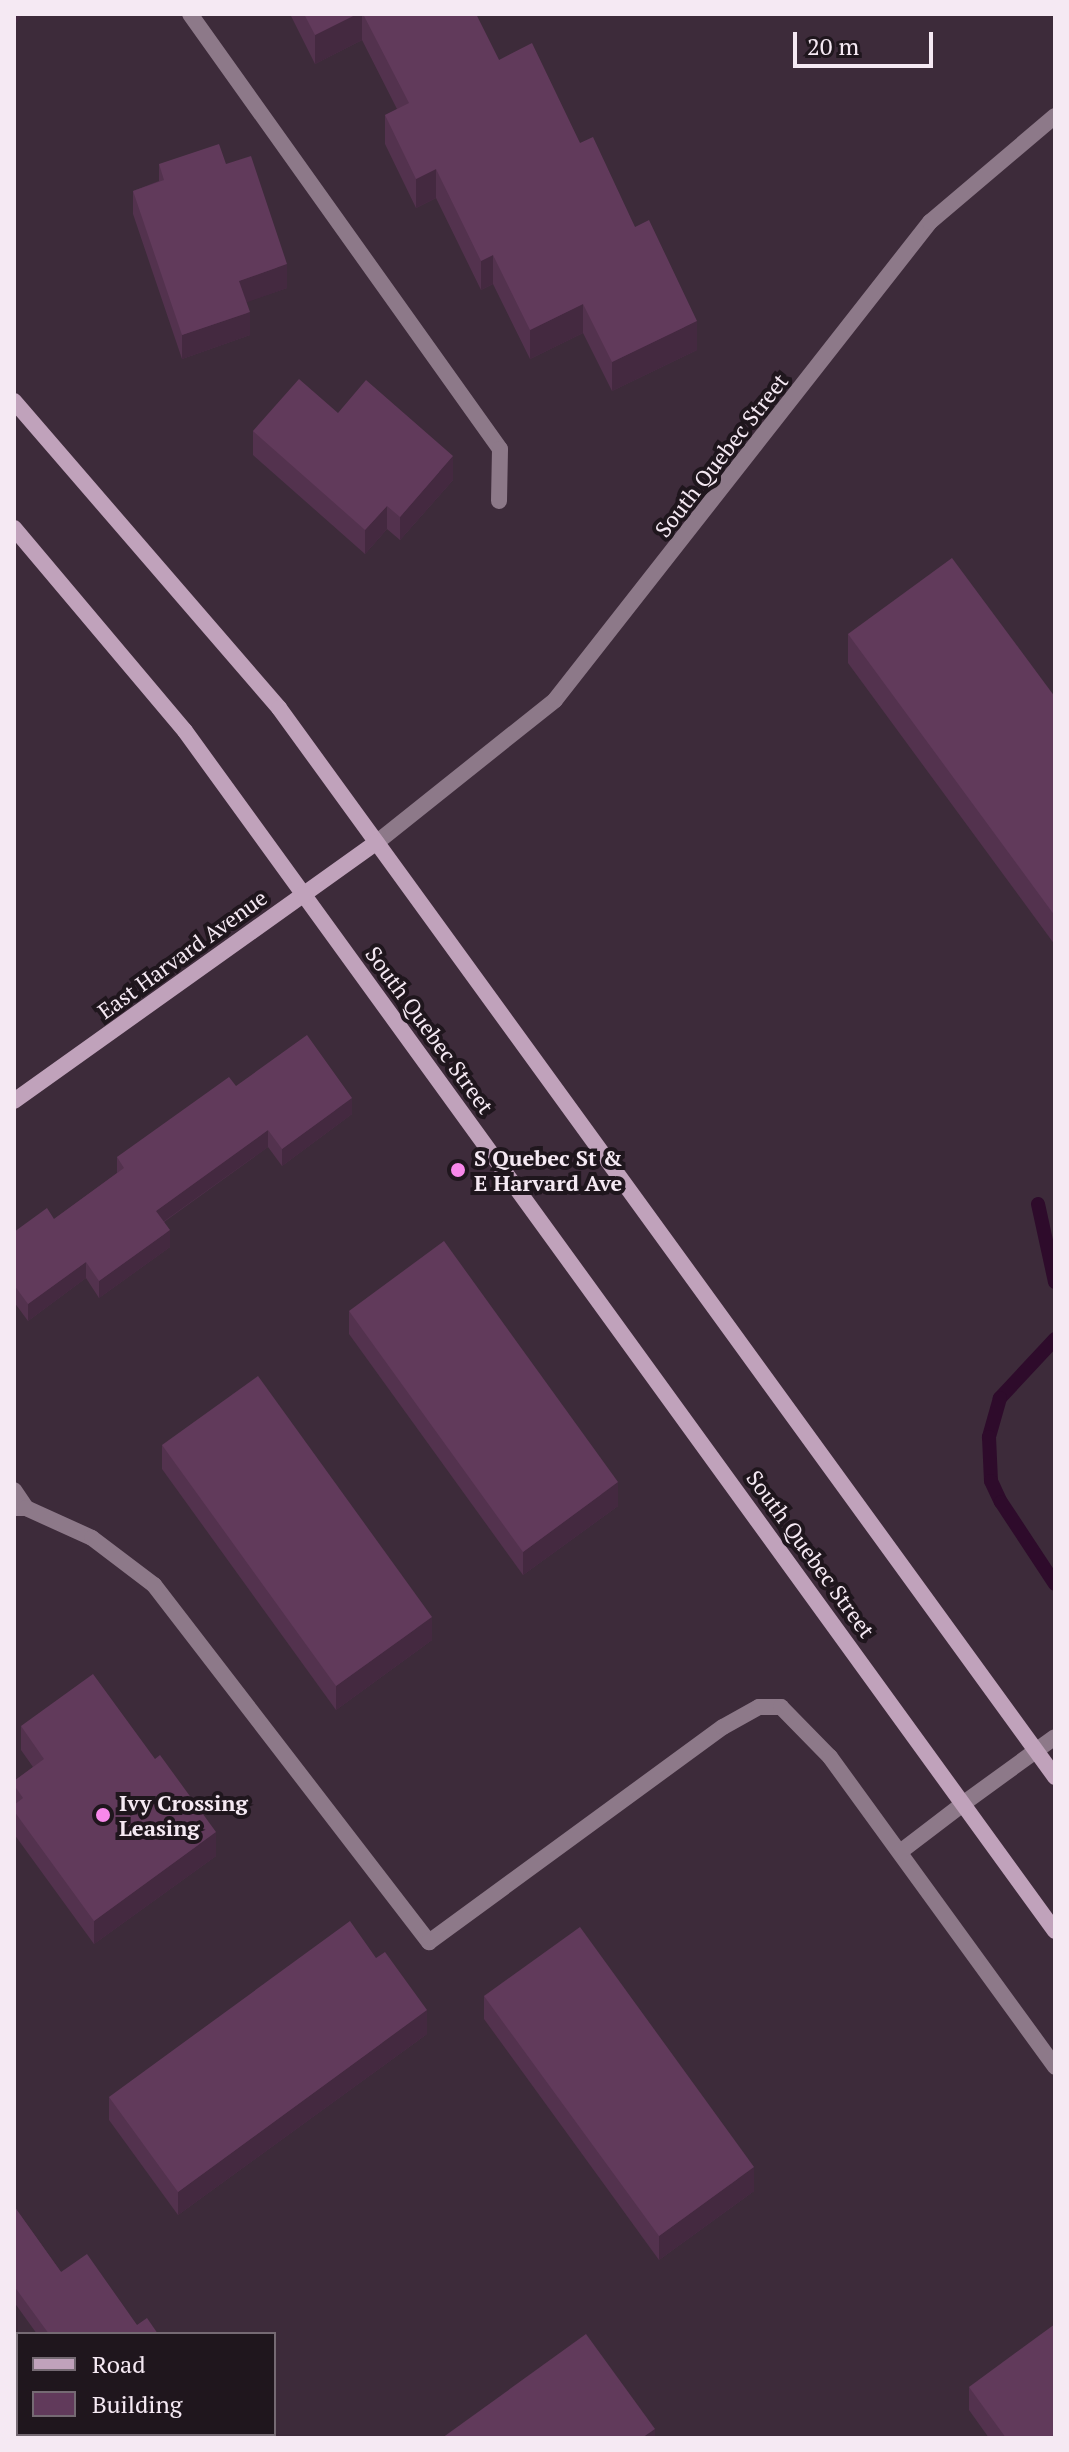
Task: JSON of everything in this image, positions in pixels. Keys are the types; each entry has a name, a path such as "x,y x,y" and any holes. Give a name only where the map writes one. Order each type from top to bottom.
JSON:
{"main road":[{"path":"14,401 279,708 1055,1777"},
{"name":"South Quebec Street","path":"14,528 185,731 1055,1931"},
{"name":"East Harvard Avenue","path":"14,1101 376,843"}],"street":[{"path":"190,14 500,449 499,501"},
{"name":"South Quebec Street","path":"376,843 555,700 930,222 1055,116"},
{"path":"14,1490 20,1508 108,1547 154,1585 429,1942 723,1727 759,1707 781,1707 807,1729 1055,2067"},
{"path":"900,1852 1055,1737"}],"building":[{"path":"304,14 357,14 315,35"},
{"path":"363,14 476,14 499,60 532,43 580,143 593,137 635,227 649,220 697,321 612,362 583,304 530,330 493,255 481,261 436,169 416,179 385,115 409,103"},
{"path":"219,144 226,164 251,156 287,264 239,281 250,312 182,335 133,191 164,180 159,164"},
{"path":"299,379 338,413 366,380 453,456 400,517 387,506 365,530 253,431"},
{"path":"952,558 1055,697 1055,916 848,634"},
{"path":"307,1035 352,1098 282,1149 268,1130 156,1211 170,1230 99,1281 86,1262 28,1304 14,1285 14,1232 47,1208 54,1219 124,1168 117,1157 229,1077 236,1086"},
{"path":"444,1241 618,1482 523,1552 349,1311"},
{"path":"258,1376 432,1617 336,1686 162,1445"},
{"name":"Ivy Crossing Leasing","path":"93,1674 155,1759 160,1755 216,1832 94,1921 14,1811 14,1805 23,1798 14,1781 44,1759 21,1726"},
{"path":"350,1921 376,1958 385,1952 427,2010 178,2192 109,2097"},
{"path":"580,1927 754,2167 659,2236 484,1996"},
{"path":"14,2206 61,2272 87,2254 137,2325 147,2318 157,2332 48,2332 14,2286"},
{"path":"1055,2324 1055,2438 1006,2438 969,2387"},
{"path":"586,2334 655,2429 642,2438 442,2438"},
{"path":"150,2436 219,2436 217,2438"}],"waterway":[{"path":"1038,1204 1055,1282"},
{"path":"1055,1339 1000,1398 989,1437 991,1481 1001,1502 1055,1584"}],"place":[{"name":"S Quebec St & E Harvard Ave","path":"458,1170"},
{"name":"Ivy Crossing Leasing","path":"103,1815"}]}
